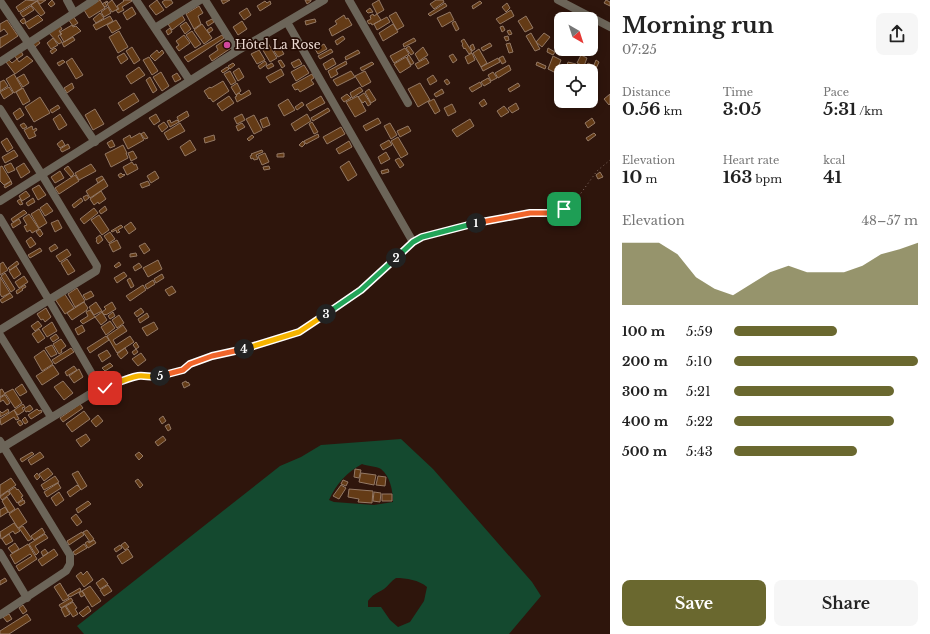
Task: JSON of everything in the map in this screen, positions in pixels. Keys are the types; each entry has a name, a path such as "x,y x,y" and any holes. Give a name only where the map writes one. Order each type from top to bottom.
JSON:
{"street":[{"path":"67,0 74,13"},
{"path":"0,62 94,0"},
{"path":"136,0 190,82"},
{"path":"155,28 200,0"},
{"path":"205,0 237,52"},
{"path":"0,201 237,52 324,0"},
{"path":"350,0 408,103"},
{"path":"558,0 610,27"},
{"path":"0,1 95,142"},
{"path":"287,22 413,242"},
{"path":"0,109 97,266 96,271 0,330"},
{"path":"0,218 100,388 1,446 70,555 70,564 66,571 0,615"},
{"path":"0,336 51,417"},
{"path":"0,552 27,598"}],"path":[{"path":"100,388 105,388 139,376 154,377 177,372 183,370 190,364 212,356 234,352 299,332 361,290 413,242 422,237 485,221 530,213 550,213 564,209 576,200 597,171 610,160"}],"green space":[{"path":"401,439 433,469 532,582 541,596 509,634 84,634 77,626 280,466 301,457 321,445","holes":["362,464 379,468 384,472 390,484 393,502 374,505 334,502 329,500 342,479","396,578 412,580 427,587 424,601 410,622 398,627 390,620 381,607 368,607 368,601 371,597 384,589"]}],"building":[{"path":"26,0 37,1 19,12 16,7"},
{"path":"37,0 46,0 40,4"},
{"path":"52,0 55,4 51,7 48,4"},
{"path":"100,0 105,8 89,18 84,10"},
{"path":"112,0 118,9 112,12 107,4"},
{"path":"123,0 132,1 122,7 124,10 118,13 116,10 119,9 117,6 124,1"},
{"path":"157,0 164,10 156,15 149,6"},
{"path":"165,0 171,0 173,3 166,8 162,2"},
{"path":"221,0 230,0 223,4"},
{"path":"305,0 311,0 311,1 307,4"},
{"path":"379,0 384,10 377,14 372,4"},
{"path":"436,0 443,0 444,2 434,9 430,4"},
{"path":"606,0 610,2 610,6 604,3"},
{"path":"37,1 45,13 41,16 31,5"},
{"path":"107,1 108,2 105,3 107,6 105,7 102,4"},
{"path":"265,1 267,3 270,1 271,4 260,11 257,6"},
{"path":"480,1 482,3 473,9 472,6"},
{"path":"445,3 447,6 430,16 428,14"},
{"path":"507,3 510,8 506,12 502,7"},
{"path":"31,6 34,10 23,17 20,13"},
{"path":"199,6 203,13 198,16 201,24 194,29 186,14"},
{"path":"108,7 111,13 104,17 101,12"},
{"path":"132,7 136,14 127,20 123,13"},
{"path":"247,8 251,15 244,20 239,13"},
{"path":"370,8 373,12 368,13 366,11"},
{"path":"511,10 514,16 500,24 496,19"},
{"path":"396,12 404,26 397,30 389,16"},
{"path":"450,12 454,20 442,27 437,18"},
{"path":"100,13 104,18 96,23 93,19"},
{"path":"373,14 374,16 377,14 381,20 372,25 367,21 371,19 370,16"},
{"path":"38,15 43,20 29,29 25,23"},
{"path":"182,15 185,20 172,30 168,24"},
{"path":"344,15 346,19 348,18 352,25 332,36 329,29 337,24 335,21"},
{"path":"73,16 78,23 73,26 68,19"},
{"path":"110,16 113,21 96,30 93,25"},
{"path":"526,16 533,28 525,32 518,21"},
{"path":"387,17 390,22 377,30 374,24"},
{"path":"24,18 26,22 23,24 20,21"},
{"path":"212,19 214,22 208,26 206,22"},
{"path":"315,19 316,22 306,25 305,21"},
{"path":"7,20 18,36 0,48 0,38 8,34 4,29 0,32 0,24"},
{"path":"116,20 121,28 112,33 107,25"},
{"path":"242,21 247,29 238,35 233,27"},
{"path":"455,21 459,29 456,31 452,23"},
{"path":"186,22 191,29 185,34 180,26"},
{"path":"59,24 62,29 59,31 61,34 58,36 62,42 59,44 48,32"},
{"path":"202,24 212,38 204,44 194,30"},
{"path":"393,24 398,32 383,41 379,33"},
{"path":"72,25 73,27 76,26 81,31 64,42 60,32"},
{"path":"503,26 505,30 502,32 500,27"},
{"path":"211,27 213,30 209,33 207,30"},
{"path":"170,28 172,32 168,35 166,31"},
{"path":"510,30 512,34 509,35 507,31"},
{"path":"119,31 128,47 118,53 109,37"},
{"path":"192,31 201,44 195,48 186,35"},
{"path":"531,33 540,49 535,51 526,36"},
{"path":"544,33 550,37 542,47 536,42"},
{"path":"184,35 190,43 179,51 176,47 179,45 176,41"},
{"path":"222,35 224,38 188,62 184,57"},
{"path":"343,36 345,39 337,45 335,41"},
{"path":"508,36 509,40 506,41 504,37"},
{"path":"73,37 75,40 64,47 62,43"},
{"path":"53,38 58,45 51,49 47,43"},
{"path":"414,38 416,41 404,47 403,44"},
{"path":"37,39 40,43 35,47 32,42"},
{"path":"464,39 472,52 469,54 462,45 463,44 461,41"},
{"path":"225,40 231,48 212,61 209,56 218,50 216,46"},
{"path":"268,43 277,58 270,62 261,47"},
{"path":"490,43 492,46 483,51 481,48"},
{"path":"510,43 513,52 509,53 506,44"},
{"path":"324,44 327,49 318,54 315,49"},
{"path":"473,44 475,49 472,51 470,46"},
{"path":"409,46 414,53 411,55 406,48"},
{"path":"132,47 140,60 134,64 126,51"},
{"path":"280,47 284,54 278,57 274,51"},
{"path":"423,47 428,55 419,61 415,54"},
{"path":"55,48 57,50 52,54 50,51"},
{"path":"405,48 409,54 394,63 390,56"},
{"path":"548,48 554,51 554,54 553,55 547,52"},
{"path":"20,49 23,55 17,59 13,54"},
{"path":"331,49 333,52 320,59 318,56"},
{"path":"479,49 487,63 481,67 473,53"},
{"path":"157,50 159,53 162,50 164,53 155,61 150,56"},
{"path":"259,50 265,60 257,64 251,54"},
{"path":"358,50 360,53 346,60 345,57"},
{"path":"124,53 128,59 121,64 117,57"},
{"path":"472,53 475,60 468,64 465,57"},
{"path":"453,54 457,60 453,63 449,56"},
{"path":"409,55 414,63 411,65 407,57"},
{"path":"27,56 33,61 15,74 6,62 9,60 12,63 17,59 19,62"},
{"path":"503,56 506,62 502,64 499,58"},
{"path":"553,56 561,60 559,64 554,64 554,72 548,69"},
{"path":"580,56 587,58 585,64 577,63"},
{"path":"149,57 158,71 152,75 143,60"},
{"path":"406,57 411,66 400,73 394,64"},
{"path":"72,58 83,75 76,79 66,62"},
{"path":"333,58 336,64 326,70 323,64"},
{"path":"426,58 429,63 418,69 415,64"},
{"path":"498,58 500,62 483,71 481,67"},
{"path":"299,59 302,64 294,68 291,63"},
{"path":"63,60 65,62 59,66 57,63"},
{"path":"281,60 285,66 282,68 278,61"},
{"path":"596,60 599,62 598,64 594,64"},
{"path":"265,61 267,64 260,69 258,66"},
{"path":"346,61 347,64 336,70 338,74 331,78 328,71"},
{"path":"372,62 374,64 362,71 360,68"},
{"path":"537,62 546,66 545,69 536,65"},
{"path":"233,63 235,65 230,69 228,66"},
{"path":"272,63 274,66 268,69 266,66"},
{"path":"304,65 309,73 296,81 291,72"},
{"path":"509,65 511,70 498,78 495,73"},
{"path":"139,67 145,75 131,84 126,76"},
{"path":"227,67 229,69 223,73 221,71"},
{"path":"239,68 244,77 238,81 233,72"},
{"path":"281,69 284,75 270,83 266,77"},
{"path":"230,71 236,82 231,85 224,74"},
{"path":"351,71 355,77 337,86 333,80"},
{"path":"365,71 371,82 362,87 355,76"},
{"path":"161,72 169,86 162,91 153,77"},
{"path":"493,72 497,78 491,81 488,75"},
{"path":"177,73 181,79 175,82 172,76"},
{"path":"14,74 22,88 14,93 6,79"},
{"path":"24,74 29,83 23,87 17,78"},
{"path":"312,74 314,78 311,80 314,84 300,92 298,89 295,90 292,85"},
{"path":"433,75 437,81 430,85 427,79"},
{"path":"150,77 157,90 153,93 146,80"},
{"path":"488,78 491,82 484,86 481,82"},
{"path":"447,79 450,83 447,85 444,81"},
{"path":"4,80 8,86 0,91 0,82"},
{"path":"223,81 229,91 213,102 204,91"},
{"path":"480,82 482,86 472,92 469,88"},
{"path":"72,83 74,88 67,93 64,88"},
{"path":"237,83 241,91 236,95 231,87"},
{"path":"420,83 430,100 418,107 408,89"},
{"path":"518,83 520,86 510,92 508,89"},
{"path":"9,87 13,93 4,99 0,92"},
{"path":"360,87 363,91 352,98 350,93"},
{"path":"23,88 30,101 23,105 16,92"},
{"path":"369,89 376,100 371,103 365,92"},
{"path":"442,89 444,93 436,97 434,94"},
{"path":"249,90 251,94 237,102 235,97 237,96 236,95 239,93 241,95"},
{"path":"134,93 139,101 123,111 118,103"},
{"path":"364,93 371,104 368,106 365,101 363,103 358,97"},
{"path":"347,94 351,98 344,102 341,98"},
{"path":"610,94 610,104 609,105 604,99"},
{"path":"229,96 234,103 222,111 217,104"},
{"path":"321,96 325,103 310,111 306,105"},
{"path":"358,96 366,111 355,117 346,102"},
{"path":"40,97 50,113 34,122 25,107"},
{"path":"288,99 295,110 284,116 278,105"},
{"path":"434,99 440,111 435,114 428,102"},
{"path":"484,99 487,104 482,107 479,103"},
{"path":"302,102 304,105 297,110 295,107"},
{"path":"516,103 519,109 512,113 508,108"},
{"path":"452,104 456,112 448,116 444,108"},
{"path":"58,105 60,108 52,113 50,110"},
{"path":"504,106 509,112 501,117 497,111"},
{"path":"20,108 24,115 17,120 13,113"},
{"path":"328,108 330,111 313,121 311,118"},
{"path":"95,109 104,124 93,130 85,115"},
{"path":"187,111 189,116 179,122 177,117"},
{"path":"60,114 67,125 59,130 53,119"},
{"path":"156,114 160,121 154,125 149,118"},
{"path":"242,114 245,120 237,124 234,118"},
{"path":"307,114 311,121 295,131 291,124"},
{"path":"254,115 262,130 254,134 246,119"},
{"path":"267,117 270,125 263,128 260,120"},
{"path":"378,118 381,123 366,131 363,126"},
{"path":"592,118 595,123 588,128 585,123"},
{"path":"470,119 474,126 457,137 452,130"},
{"path":"170,120 171,123 177,120 179,122 170,127 167,121"},
{"path":"164,122 168,127 162,132 158,126"},
{"path":"312,122 318,132 314,134 309,124"},
{"path":"24,123 27,127 23,129 20,125"},
{"path":"180,123 185,131 168,140 164,133"},
{"path":"242,123 245,127 238,131 236,126"},
{"path":"390,123 397,135 391,139 384,126"},
{"path":"32,126 33,130 36,128 37,130 34,132 36,136 29,139 24,130"},
{"path":"408,126 411,131 400,137 397,131"},
{"path":"341,127 345,134 327,144 323,137"},
{"path":"144,132 148,138 145,139 141,134"},
{"path":"140,133 144,140 128,149 123,139 130,135 131,138"},
{"path":"594,133 596,135 588,141 586,138"},
{"path":"318,134 319,137 306,144 304,141"},
{"path":"214,135 215,140 205,143 204,138"},
{"path":"252,135 254,137 249,141 247,139"},
{"path":"398,137 408,154 401,158 391,141"},
{"path":"7,138 13,148 7,152 1,142"},
{"path":"62,140 65,145 60,148 57,144"},
{"path":"112,140 115,146 110,148 107,143"},
{"path":"190,140 196,150 185,156 180,147"},
{"path":"389,140 392,145 383,150 380,145"},
{"path":"303,141 305,144 302,147 299,145"},
{"path":"349,141 352,147 339,154 336,149"},
{"path":"68,144 70,148 62,152 60,149"},
{"path":"123,145 128,158 111,167 105,154"},
{"path":"14,150 18,156 5,163 2,157"},
{"path":"262,150 263,152 256,155 258,159 251,159 251,154"},
{"path":"133,151 137,158 131,161 128,153"},
{"path":"386,152 390,159 381,164 378,157"},
{"path":"265,153 269,162 262,165 258,156"},
{"path":"284,153 284,157 277,157 277,154"},
{"path":"399,158 404,165 400,168 395,160"},
{"path":"349,161 357,175 348,181 340,167"},
{"path":"132,162 134,165 136,164 138,169 127,175 123,167"},
{"path":"11,163 15,170 8,173 4,166"},
{"path":"24,163 30,172 21,178 16,168"},
{"path":"91,164 96,171 79,180 75,173"},
{"path":"2,166 11,181 4,185 0,181 0,167"},
{"path":"68,166 74,174 71,177 64,169"},
{"path":"269,166 270,169 264,170 263,167"},
{"path":"388,169 389,172 382,174 381,171"},
{"path":"60,171 64,178 55,183 51,177"},
{"path":"155,171 159,178 151,183 147,176"},
{"path":"600,172 603,177 598,179 596,175"},
{"path":"121,173 125,175 120,178 118,175"},
{"path":"75,175 79,181 59,194 55,188"},
{"path":"102,176 104,179 98,183 96,179"},
{"path":"104,179 108,186 90,198 86,191"},
{"path":"11,181 12,184 5,188 4,186"},
{"path":"148,181 150,185 142,188 140,184"},
{"path":"39,185 46,195 38,200 32,189"},
{"path":"26,191 30,196 22,201 19,196"},
{"path":"101,191 106,199 99,204 98,202 94,205 90,199"},
{"path":"87,195 89,198 85,201 83,197"},
{"path":"33,198 35,202 28,206 26,203"},
{"path":"81,198 83,201 74,208 72,205"},
{"path":"20,199 23,204 20,205 17,201"},
{"path":"47,203 53,211 45,216 40,208"},
{"path":"105,206 107,210 101,214 99,211"},
{"path":"94,208 98,213 84,224 80,219"},
{"path":"39,209 47,223 39,228 31,214"},
{"path":"24,210 27,213 13,222 11,219"},
{"path":"29,214 39,229 32,233 30,230 27,232 24,226 27,225 23,218"},
{"path":"99,215 109,230 102,235 91,220"},
{"path":"19,219 21,223 13,228 11,224"},
{"path":"58,220 62,228 55,232 51,223"},
{"path":"131,222 136,229 129,234 124,227"},
{"path":"121,225 123,227 118,230 120,232 117,233 116,230 111,231"},
{"path":"40,229 43,234 40,237 36,232"},
{"path":"110,232 115,239 109,243 104,236"},
{"path":"100,235 103,240 98,244 96,238"},
{"path":"31,237 36,244 30,248 26,241"},
{"path":"117,240 121,248 113,252 109,244"},
{"path":"145,243 150,250 144,254 139,246"},
{"path":"55,244 58,248 51,252 49,248"},
{"path":"40,248 42,251 30,258 28,255"},
{"path":"67,249 71,255 60,262 56,256"},
{"path":"136,253 137,256 130,257 130,254"},
{"path":"67,259 75,271 68,275 61,263"},
{"path":"158,260 162,269 148,277 143,268"},
{"path":"17,261 19,264 10,270 8,268"},
{"path":"3,262 8,270 0,275 0,264"},
{"path":"119,262 121,265 116,268 114,266"},
{"path":"139,263 142,267 135,271 133,267"},
{"path":"16,266 21,274 14,279 9,271"},
{"path":"124,272 127,276 117,283 114,278"},
{"path":"5,273 15,289 11,292 1,276"},
{"path":"162,274 164,278 156,283 154,279"},
{"path":"24,276 28,282 19,288 15,282"},
{"path":"0,277 10,293 2,297 0,294"},
{"path":"130,278 134,286 131,288 127,280"},
{"path":"153,280 155,284 147,289 145,285"},
{"path":"25,285 26,287 17,294 16,291"},
{"path":"143,285 146,290 130,301 126,296"},
{"path":"172,286 176,292 169,296 165,290"},
{"path":"77,288 85,301 75,307 68,294"},
{"path":"91,291 94,296 86,300 83,295"},
{"path":"10,293 13,297 2,303 0,300"},
{"path":"64,293 74,308 65,314 55,299"},
{"path":"84,302 88,308 87,310 72,320 67,313"},
{"path":"96,302 102,311 94,315 89,307"},
{"path":"112,302 116,309 104,315 102,312 106,309 104,307"},
{"path":"46,308 51,317 45,322 43,319 41,320 37,314"},
{"path":"141,308 144,312 137,317 134,313"},
{"path":"90,310 95,317 83,324 80,321 88,316 86,312"},
{"path":"102,312 107,320 101,325 95,317"},
{"path":"113,312 115,316 110,319 108,316"},
{"path":"147,313 149,317 140,323 138,319"},
{"path":"119,315 124,323 117,328 112,320"},
{"path":"38,321 42,326 35,331 31,326"},
{"path":"110,321 115,328 106,335 101,327"},
{"path":"52,322 57,331 47,337 42,329"},
{"path":"154,322 158,329 147,336 142,328"},
{"path":"82,325 85,331 78,335 75,329"},
{"path":"123,325 127,331 113,340 116,345 130,336 134,342 117,353 107,336"},
{"path":"39,329 45,338 38,343 32,334"},
{"path":"56,334 59,338 53,342 50,338"},
{"path":"106,336 109,340 90,353 87,348"},
{"path":"61,339 66,346 59,354 53,344"},
{"path":"136,342 139,347 136,349 133,345"},
{"path":"52,345 57,354 51,357 45,348"},
{"path":"71,348 74,352 55,364 52,360"},
{"path":"125,348 128,353 121,359 117,354"},
{"path":"136,349 138,352 134,355 132,352"},
{"path":"44,350 53,364 42,371 34,357"},
{"path":"107,350 111,356 102,362 98,355"},
{"path":"141,353 146,360 138,366 132,359"},
{"path":"110,363 113,366 105,371 102,368"},
{"path":"53,365 59,374 42,385 36,376"},
{"path":"74,366 77,370 67,376 65,372"},
{"path":"79,369 83,377 74,383 69,376"},
{"path":"117,376 118,380 104,385 103,381"},
{"path":"63,381 73,393 64,400 54,387"},
{"path":"186,381 190,385 184,388 182,383"},
{"path":"22,384 27,392 20,396 15,389"},
{"path":"2,389 5,394 0,397 0,390"},
{"path":"13,389 22,403 15,408 5,393"},
{"path":"5,395 10,403 7,405 3,400 0,402 0,398"},
{"path":"23,404 25,407 22,408 24,411 18,415 14,410"},
{"path":"80,404 83,408 63,422 60,418"},
{"path":"30,405 33,409 26,412 24,409"},
{"path":"8,409 9,412 0,417 0,411 2,413"},
{"path":"37,409 39,411 41,410 42,412 31,419 28,415"},
{"path":"14,410 19,419 16,420 14,417 1,425 0,419"},
{"path":"84,411 90,419 72,432 66,424"},
{"path":"98,415 103,421 96,427 91,421"},
{"path":"163,416 166,421 162,424 159,419"},
{"path":"25,417 28,422 25,424 22,420"},
{"path":"20,420 23,424 20,426 17,422"},
{"path":"169,424 171,429 168,431 165,426"},
{"path":"86,434 90,440 81,447 76,440"},
{"path":"163,436 166,440 158,446 155,442"},
{"path":"32,452 34,454 22,462 20,459"},
{"path":"40,452 44,457 31,465 28,460"},
{"path":"139,452 143,456 139,460 135,455"},
{"path":"48,468 53,474 44,481 39,474"},
{"path":"355,469 361,470 359,478 354,477"},
{"path":"78,471 87,486 81,490 72,474"},
{"path":"37,473 40,477 37,480 34,476"},
{"path":"361,473 376,475 374,485 359,482"},
{"path":"55,476 59,482 44,490 41,485"},
{"path":"378,476 386,477 385,486 376,485"},
{"path":"11,478 16,485 0,496 0,485"},
{"path":"138,479 143,485 140,488 135,481"},
{"path":"343,480 348,482 346,486 341,484"},
{"path":"58,483 61,488 47,497 44,492"},
{"path":"77,485 81,489 70,497 67,492"},
{"path":"341,485 346,488 339,499 333,496"},
{"path":"15,487 23,496 21,497 23,499 17,503 9,491"},
{"path":"349,489 373,491 372,503 358,502 359,499 348,497"},
{"path":"8,491 10,494 2,500 0,497"},
{"path":"59,492 64,500 56,506 51,498"},
{"path":"374,492 381,493 380,502 373,501"},
{"path":"382,494 392,494 392,501 382,501"},
{"path":"7,497 15,509 9,513 2,501"},
{"path":"24,500 25,503 20,506 18,503"},
{"path":"88,501 91,504 78,513 76,509"},
{"path":"5,507 8,512 0,517 0,510"},
{"path":"18,508 27,522 18,528 9,514"},
{"path":"76,514 82,522 77,526 71,518"},
{"path":"14,523 20,531 15,534 13,531 1,539 0,532"},
{"path":"23,526 32,539 28,541 19,528"},
{"path":"42,528 45,533 34,540 31,536"},
{"path":"87,530 94,539 90,542 83,532"},
{"path":"82,532 84,535 69,545 67,541"},
{"path":"9,534 13,541 6,545 2,539"},
{"path":"45,534 48,538 35,546 39,552 36,555 29,544"},
{"path":"94,540 96,543 88,548 85,543 88,541 89,543"},
{"path":"125,542 129,547 125,550 121,545"},
{"path":"15,543 19,549 12,553 8,548"},
{"path":"28,544 37,559 19,571 16,566 32,556 30,554 15,564 10,555"},
{"path":"84,544 87,548 75,555 73,552"},
{"path":"120,545 122,548 116,552 114,549"},
{"path":"45,549 48,553 43,556 41,552"},
{"path":"54,549 58,555 42,566 38,560"},
{"path":"128,549 133,557 122,564 117,556"},
{"path":"87,571 93,580 84,587 76,576 81,572 83,575"},
{"path":"5,578 7,581 0,585 0,581"},
{"path":"103,578 108,584 100,589 96,583"},
{"path":"60,583 69,598 63,601 54,587"},
{"path":"108,585 112,591 104,596 100,590"},
{"path":"90,586 101,601 92,607 82,591"},
{"path":"80,588 81,591 70,597 68,595"},
{"path":"82,591 85,595 81,597 79,593"},
{"path":"71,598 73,601 61,608 59,605"},
{"path":"73,602 77,608 75,609 78,614 73,617 66,606"},
{"path":"23,605 27,611 23,614 19,608"},
{"path":"65,606 70,614 65,617 61,609"},
{"path":"88,606 91,611 83,617 79,613"},
{"path":"9,614 12,619 7,622 3,617"},
{"path":"27,614 31,620 9,634 0,634 0,631"}],"place":[{"name":"Hôtel La Rose","path":"227,45"}],"route":[{"path":"105,388 139,376 154,377 170,374 183,370 190,364 212,356 234,352 299,332 361,290 413,242 422,237 485,221 530,213 557,212 564,209"}]}
